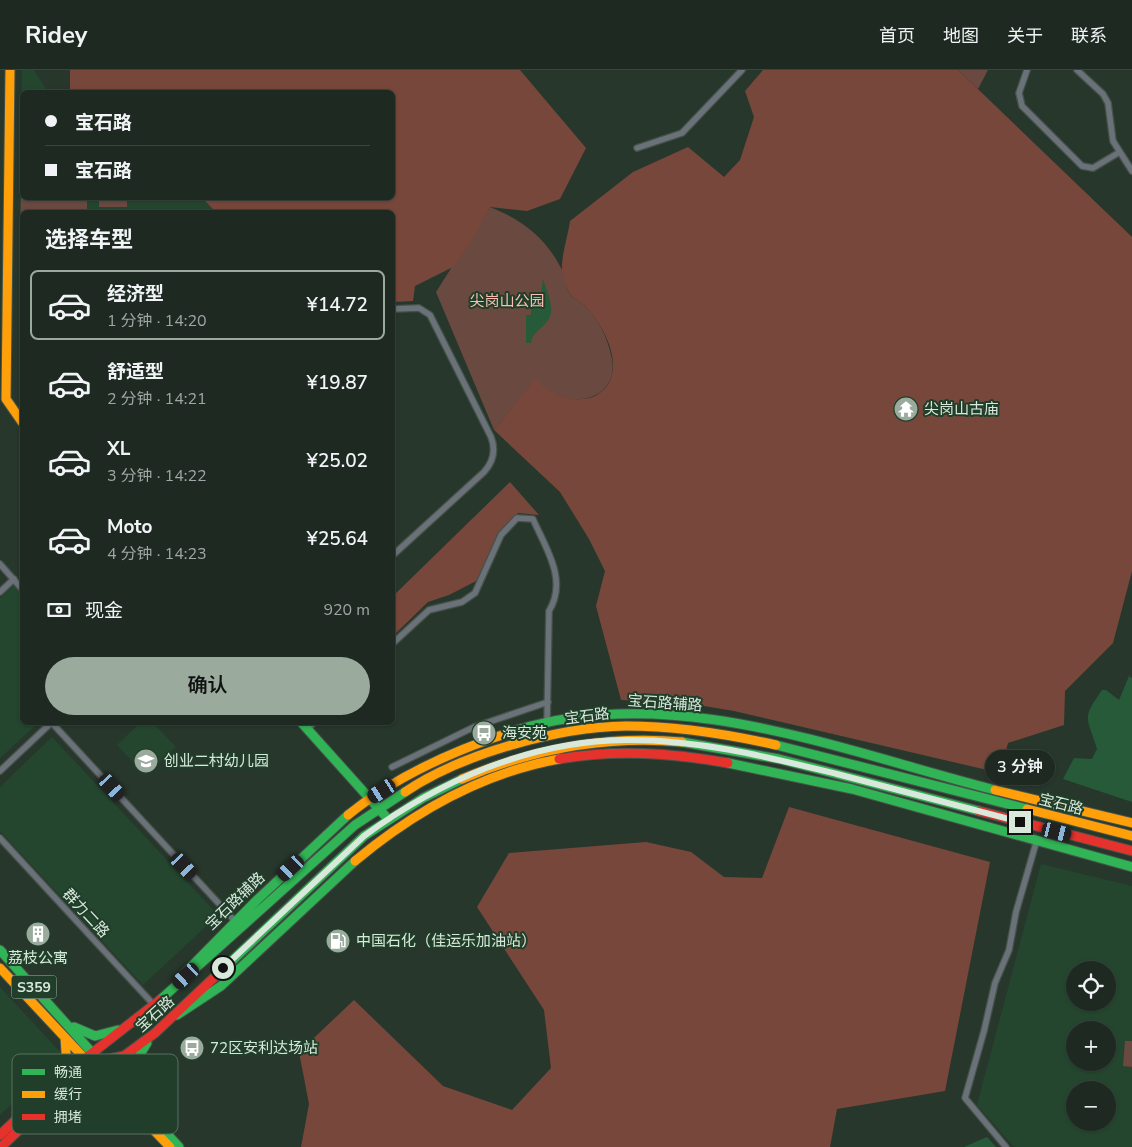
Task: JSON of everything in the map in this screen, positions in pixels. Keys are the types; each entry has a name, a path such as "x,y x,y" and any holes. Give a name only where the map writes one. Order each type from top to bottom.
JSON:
{"main road":[{"path":"0,409 3,400 5,163 10,70"},
{"path":"3,400 20,420"},
{"name":"宝石路辅路","path":"161,998 234,920 347,815 370,799 406,776 464,748 570,718 625,713 733,723 786,733 945,777 1132,823"},
{"path":"307,725 388,819"},
{"name":"宝石路","path":"94,1054 154,1005 355,825 378,808 412,787 468,760 520,743 572,731 625,726 730,735 782,746 1132,836"},
{"name":"宝石路","path":"127,1054 155,1033 364,836 388,819 419,799 474,772 524,756 574,744 625,740 719,748 779,759 1132,851"},
{"path":"172,1017 210,995 391,832 445,798 477,782 542,761 595,754 630,752 700,758 833,785 1132,867"},
{"path":"1102,828 1132,830"},
{"name":"S359","path":"0,950 69,1024 87,1054"},
{"name":"S359","path":"0,968 65,1038 84,1054"},
{"name":"S359","path":"69,1024 94,1036 111,1033 130,1025"},
{"path":"140,1054 155,1033"},
{"path":"65,1038 67,1054"},
{"path":"0,1135 12,1124"},
{"path":"1,1147 14,1134"},
{"path":"158,1134 170,1147"},
{"path":"167,1134 179,1147"}],"street":[{"path":"637,148 682,134 742,70"},
{"path":"1027,70 1019,93 1022,106 1082,166 1093,168 1118,152"},
{"path":"1077,70 1099,90 1108,103 1112,135 1118,152 1132,171"},
{"path":"395,309 419,308 430,315 493,443 492,462 484,472 395,553"},
{"path":"395,641 429,610 462,602 476,593 501,535 517,518 533,520 557,578 557,592 549,611 547,724"},
{"path":"0,564 20,586"},
{"path":"0,592 14,579"},
{"path":"392,767 474,727 548,702"},
{"path":"0,771 50,725"},
{"path":"54,725 234,920"},
{"name":"群力二路","path":"0,838 154,1005"},
{"path":"1006,1147 965,1098 984,1031 989,1002 1009,950 1016,912 1036,842"}],"shaded area":[{"path":"22,70 34,70 47,90 22,90"},
{"path":"70,70 520,70 586,148 560,199 527,211 490,207 472,240 453,267 415,286 413,301 395,302 395,210 214,210 204,200 395,200 395,90 70,90"},
{"path":"763,70 958,70 1132,237 1132,571 1113,643 1065,691 1064,725 1008,743 1000,773 734,711 686,703 621,700 596,606 605,571 589,539 560,492 494,430 535,379 558,395 579,399 592,397 599,393 606,387 611,378 612,357 605,335 593,315 569,293 563,276 563,259 570,221 633,172 688,147 724,177 740,160 754,117 745,91"},
{"path":"20,200 204,200 214,210 20,210 20,373 19,265"},
{"path":"543,279 550,302 551,314 545,324 534,334 531,343 526,343 526,315 531,315 531,308 539,307"},
{"path":"510,482 539,515 518,513 498,533 480,579 449,595 428,602 395,634 395,594"},
{"path":"14,585 20,592 20,725 36,725 0,758 0,598"},
{"path":"1129,676 1132,678 1132,802 1063,779 1074,758 1092,759 1097,749 1088,718 1095,700 1102,690 1106,690 1119,700"},
{"name":"创业二村幼儿园","path":"138,725 155,725 176,747 145,775 117,745"},
{"path":"52,737 218,915 143,985 0,831 0,787"},
{"path":"789,807 990,862 945,1091 837,1109 830,1147 301,1147 309,1104 299,1052 354,1000 443,1086 512,1110 551,1068 544,1010 477,907 509,853 646,842 691,852 724,877 762,878"},
{"path":"1041,864 1132,886 1132,1147 1014,1147 977,1105"},
{"path":"0,987 62,1054 12,1054 12,1104 0,1115"},
{"path":"987,1137 996,1147 964,1147"}],"green space":[{"path":"958,70 988,70 978,89"},
{"path":"21,200 87,200 87,210 21,210"},
{"path":"99,200 127,200 127,207 99,207"},
{"name":"尖岗山公园","path":"490,207 522,224 548,247 562,271 569,293 589,311 602,330 612,359 610,381 597,394 588,398 567,398 545,389 535,380 494,430 436,292"},
{"path":"1125,1041 1132,1041 1132,1067 1123,1066"}],"traffic: fast":[{"path":"517,730 577,717 637,714 698,718 758,727 818,741 995,790"},
{"path":"304,725 388,819"},
{"path":"682,742 779,759 979,811"},
{"path":"776,745 1027,809"},
{"path":"728,763 852,789 1132,867"},
{"path":"221,971 364,836 423,798 462,779"},
{"path":"160,1000 355,825 405,792"},
{"path":"183,975 257,900 348,815"},
{"path":"177,1015 221,986 355,861"},
{"path":"0,950 93,1054"},
{"path":"74,1027 95,1036 118,1030"},
{"path":"141,1054 147,1043"},
{"path":"167,1134 179,1147"}],"traffic: slow":[{"path":"10,70 6,399 20,419"},
{"path":"405,792 428,778 482,755 511,745 571,731 645,726 720,734 776,745"},
{"path":"348,815 387,788 428,765 472,746 517,730"},
{"path":"462,779 516,760 570,747 625,741 682,742"},
{"path":"355,861 401,826 451,796 503,774 559,759"},
{"path":"995,790 1132,823"},
{"path":"1027,809 1132,836"},
{"path":"0,968 80,1054"},
{"path":"65,1038 66,1054"},
{"path":"157,1134 170,1147"}],"traffic: jam":[{"path":"559,759 622,753 665,755 728,763"},
{"path":"979,811 1132,851"},
{"path":"127,1054 155,1033 221,971"},
{"path":"91,1054 160,1000"},
{"path":"0,1135 12,1124"},
{"path":"1,1147 15,1134"}],"place":[{"name":"尖岗山古庙","path":"906,409"},
{"name":"海安苑","path":"484,733"},
{"name":"创业二村幼儿园","path":"146,761"},
{"name":"荔枝公寓","path":"38,934"},
{"name":"中国石化（佳运乐加油站）","path":"338,941"},
{"name":"72区安利达场站","path":"192,1048"}],"route":[{"path":"223,968 364,836 419,799 474,772 524,756 574,744 625,740 728,749 779,759 1020,822"}]}
